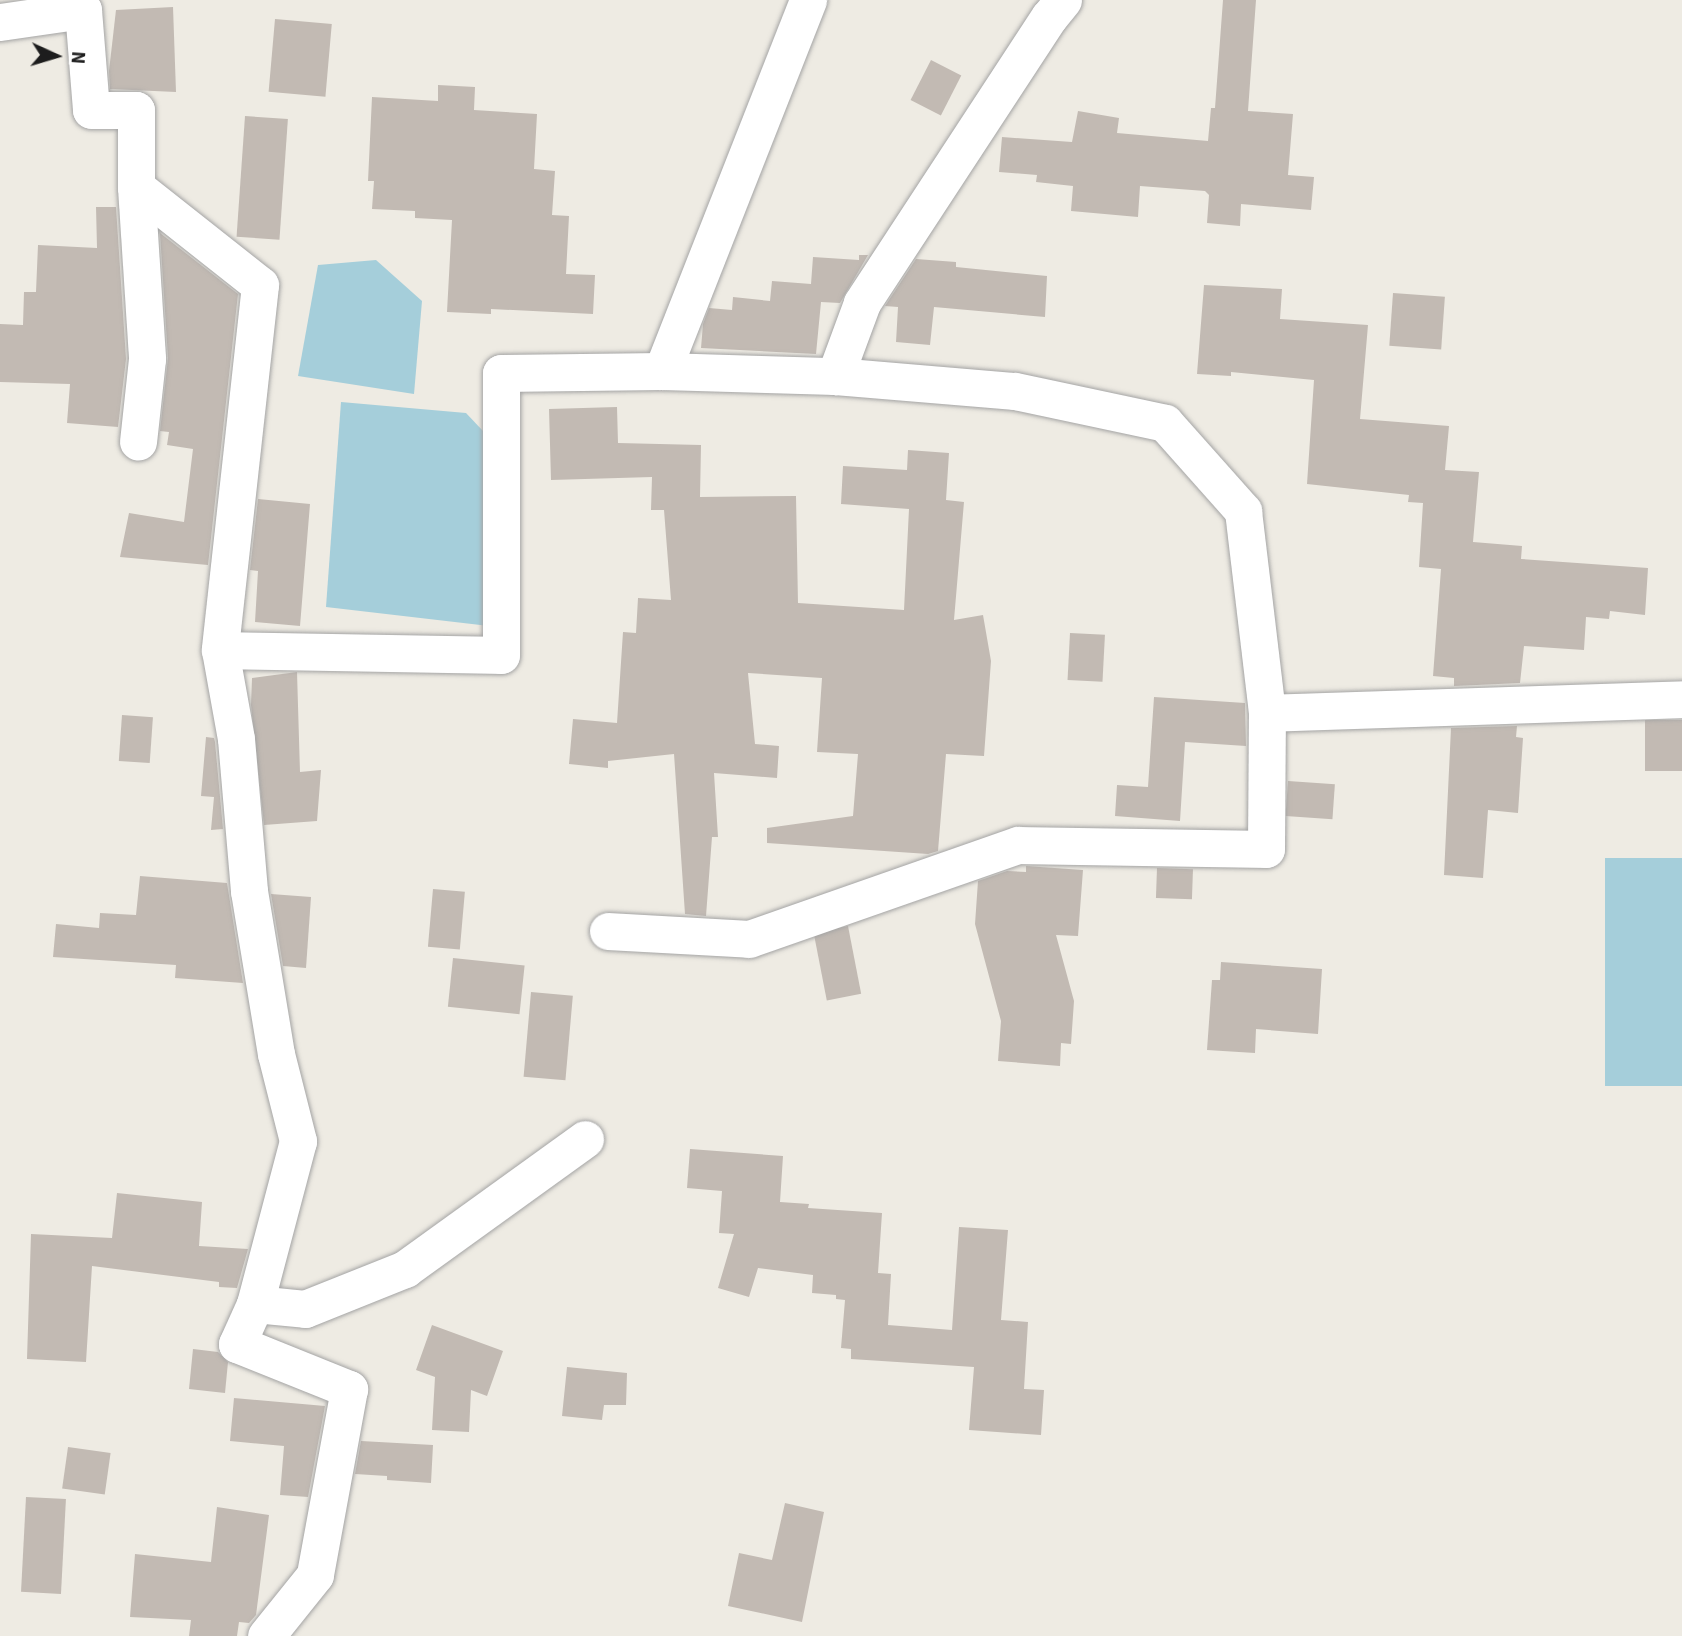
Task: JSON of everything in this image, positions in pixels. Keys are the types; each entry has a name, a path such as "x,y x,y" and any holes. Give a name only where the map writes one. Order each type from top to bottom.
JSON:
{"street":[{"path":"662,371 808,0"},
{"path":"835,376 862,303 1049,17 1063,0"},
{"path":"0,22 83,10 91,110 136,110 136,187 147,359 138,442"},
{"path":"136,187 260,285 220,650 236,739 249,891 276,1054 298,1140 255,1304 237,1345 349,1389 315,1575 266,1636"},
{"path":"220,650 501,655 501,373 662,371 835,376 1015,391 1165,424 1243,511 1267,713 1266,849 1018,845 749,939 608,931"},
{"path":"1267,713 1682,699"},
{"path":"255,1304 305,1309 405,1269 585,1139"}],"water":[{"path":"376,260 422,301 414,394 298,376 318,265"},
{"path":"341,402 466,413 483,431 493,503 489,626 326,607"},
{"path":"1605,858 1682,858 1682,1086 1605,1086"}],"building":[{"path":"1223,0 1256,0 1248,111 1293,114 1288,175 1314,177 1311,210 1241,204 1240,226 1207,223 1209,195 1205,191 1140,186 1138,217 1071,211 1073,186 1036,182 1037,175 999,172 1002,137 1072,142 1078,111 1119,118 1117,133 1208,141 1211,108 1215,108"},
{"path":"173,7 176,92 110,89 109,71 116,10"},
{"path":"275,19 332,24 325,97 269,92"},
{"path":"931,60 961,75 941,116 911,100"},
{"path":"438,85 475,87 474,110 537,114 534,169 555,171 552,215 569,216 566,274 595,275 593,314 491,309 491,314 447,312 452,220 415,218 415,211 372,209 374,181 368,181 372,97 438,101"},
{"path":"245,116 288,119 279,240 237,237"},
{"path":"96,207 116,207 126,359 118,427 67,423 70,384 0,382 0,324 23,325 24,292 36,292 38,245 97,248"},
{"path":"160,233 238,294 208,565 120,557 129,513 184,522 193,449 167,445 169,432 160,431 168,358"},
{"path":"859,255 868,255 840,303 821,302 816,354 701,348 703,324 709,308 732,310 733,297 770,301 772,281 811,284 813,257 859,260"},
{"path":"916,259 956,262 956,267 1047,276 1045,317 934,307 930,345 896,342 898,307 885,306"},
{"path":"1204,285 1282,289 1280,319 1368,325 1360,419 1449,426 1445,470 1479,472 1473,542 1522,546 1521,559 1648,568 1645,615 1610,611 1609,619 1586,617 1584,650 1524,646 1520,683 1454,686 1454,678 1433,676 1441,569 1419,567 1423,503 1408,502 1409,495 1307,484 1314,380 1231,372 1231,376 1197,374"},
{"path":"1393,293 1445,297 1441,349 1389,346"},
{"path":"617,407 618,443 701,445 700,497 796,496 798,603 904,610 909,509 841,504 843,466 907,470 908,450 949,453 946,500 964,502 954,620 983,615 991,661 984,756 946,754 938,851 928,854 767,843 767,828 853,816 858,754 817,752 822,678 748,673 755,744 779,746 777,778 714,773 718,837 712,837 706,916 685,914 674,754 608,761 608,768 569,764 573,719 617,723 623,632 636,633 638,598 671,600 664,510 651,510 652,477 551,480 549,409"},
{"path":"258,499 310,504 300,626 255,622 258,571 250,570"},
{"path":"1070,633 1105,635 1102,682 1068,680"},
{"path":"297,672 300,772 321,770 317,821 264,825 251,705 252,678"},
{"path":"1154,697 1245,703 1246,746 1185,742 1180,821 1115,816 1117,785 1148,787"},
{"path":"122,715 153,717 150,763 119,761"},
{"path":"1645,720 1682,720 1682,771 1645,771"},
{"path":"1517,726 1516,737 1523,738 1518,813 1488,810 1483,878 1444,875 1451,728"},
{"path":"206,737 214,738 215,742 223,829 211,830 214,797 201,796"},
{"path":"1288,781 1335,784 1332,819 1286,816"},
{"path":"1026,866 1083,870 1078,936 1056,935 1074,1001 1071,1044 1061,1043 1060,1066 998,1061 1001,1021 975,924 978,881 1007,871 1026,872"},
{"path":"1157,868 1193,869 1192,899 1156,898"},
{"path":"140,876 227,883 243,983 175,978 176,965 53,957 56,924 99,928 100,913 136,915"},
{"path":"433,889 465,892 460,950 428,947"},
{"path":"271,894 311,897 306,968 283,966"},
{"path":"848,926 861,994 827,1000 814,933"},
{"path":"453,958 525,966 519,1014 448,1007"},
{"path":"1221,962 1322,969 1318,1034 1256,1029 1255,1053 1207,1050 1212,980 1220,980"},
{"path":"531,992 573,996 565,1080 524,1077"},
{"path":"690,1149 783,1156 780,1202 809,1204 808,1208 882,1213 878,1273 891,1274 888,1325 952,1330 959,1227 1008,1230 1001,1320 1028,1322 1024,1389 1044,1390 1041,1435 969,1430 974,1367 851,1359 851,1349 841,1348 845,1300 836,1299 836,1295 812,1293 813,1275 758,1268 749,1297 718,1288 734,1234 719,1233 722,1191 687,1188"},
{"path":"117,1193 202,1202 199,1246 248,1249 237,1288 219,1287 219,1282 92,1266 86,1362 27,1359 31,1234 112,1238"},
{"path":"432,1325 503,1351 487,1396 471,1390 469,1432 432,1430 435,1377 416,1370"},
{"path":"193,1349 218,1352 228,1362 225,1393 189,1389"},
{"path":"567,1367 627,1373 626,1405 604,1405 602,1420 562,1416"},
{"path":"234,1398 325,1406 308,1497 280,1495 284,1446 230,1441"},
{"path":"361,1441 433,1445 431,1483 387,1480 387,1476 355,1474"},
{"path":"68,1447 111,1453 105,1495 62,1489"},
{"path":"26,1497 66,1499 61,1594 21,1592"},
{"path":"785,1503 824,1512 802,1622 728,1606 739,1553 772,1560"},
{"path":"217,1507 269,1515 256,1615 249,1623 239,1622 237,1636 189,1636 191,1620 130,1617 135,1554 211,1562"}]}
